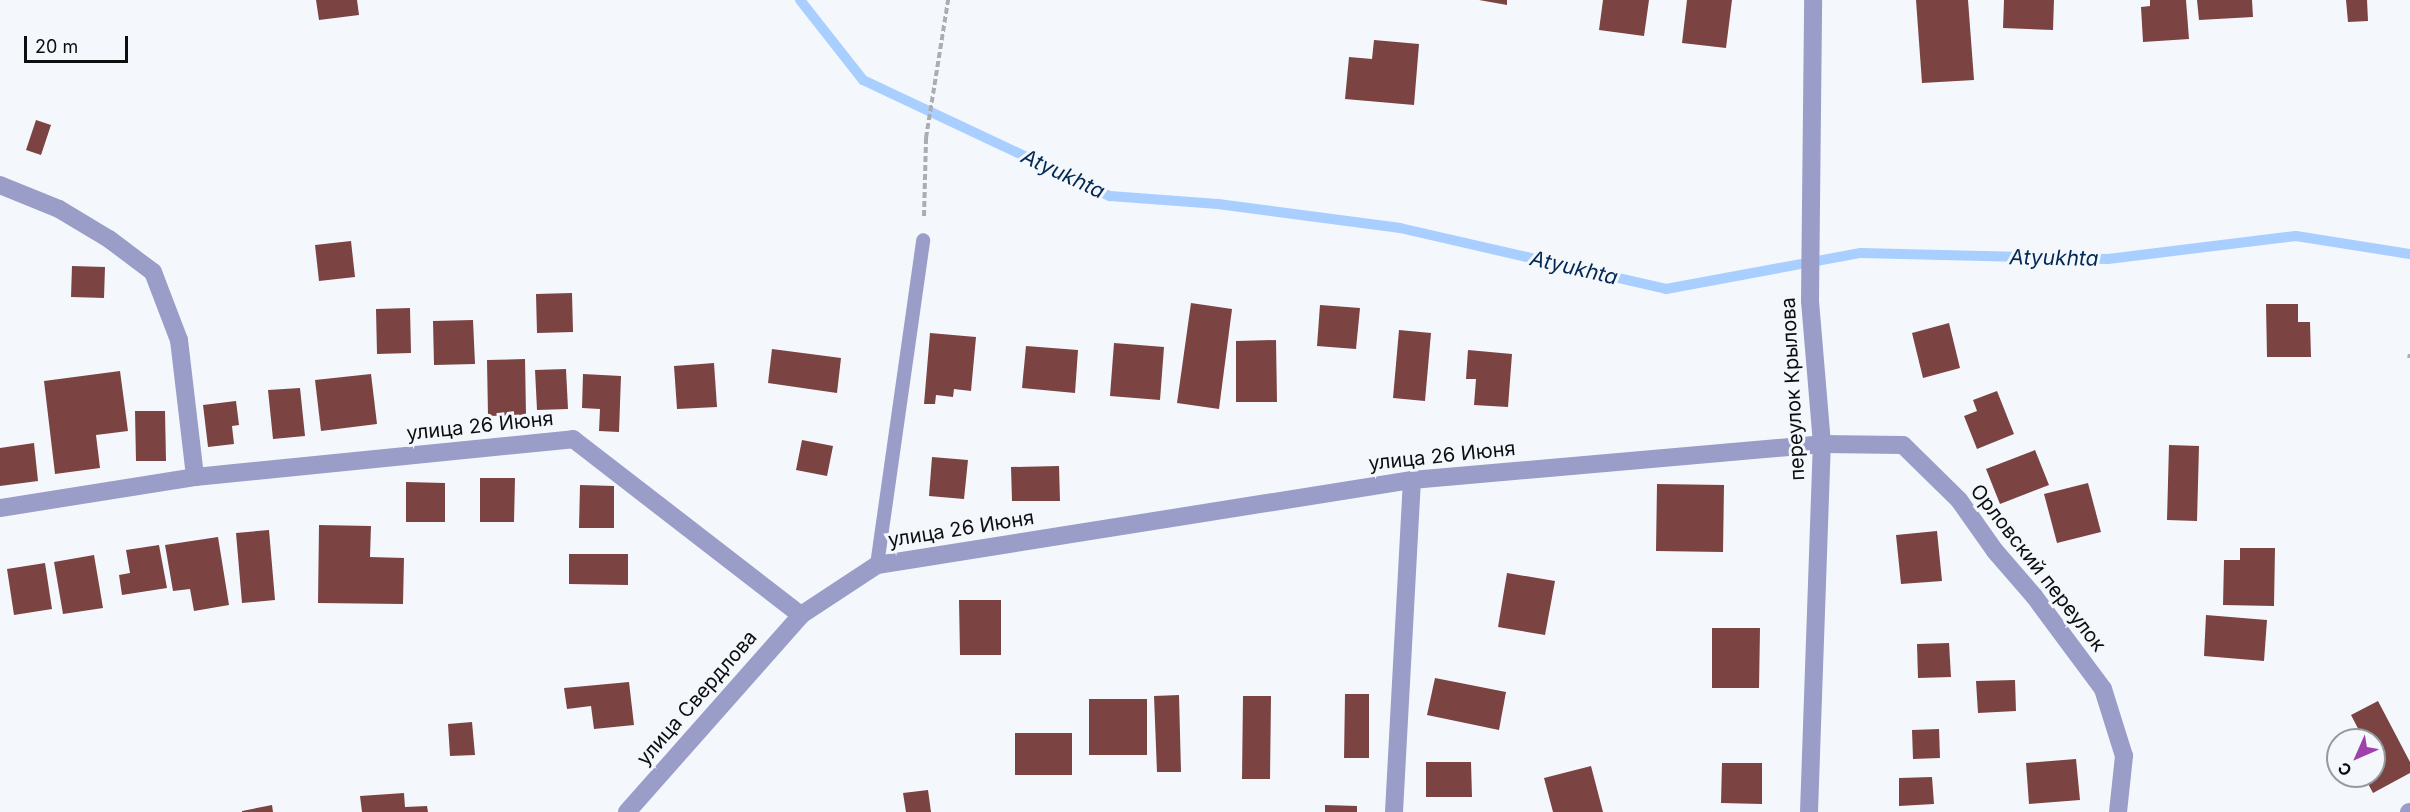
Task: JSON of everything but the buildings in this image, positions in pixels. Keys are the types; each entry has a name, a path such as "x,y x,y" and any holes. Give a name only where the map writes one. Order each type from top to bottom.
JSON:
{"street":[{"name":"переулок Крылова","path":"1809,812 1822,444 1810,301 1813,0"},
{"path":"0,185 58,210 109,239 153,272 179,340 195,477"},
{"name":"улица 26 Июня","path":"0,508 195,477 573,439 801,615 877,565 1412,480 1822,444"},
{"name":"Орловский переулок","path":"1822,444 1903,445 1959,500 1995,551 2034,596 2103,689 2124,756 2118,812"},
{"path":"1394,812 1412,480"},
{"name":"улица Свердлова","path":"627,812 801,615"}],"lane":[{"path":"877,565 923,240"}],"path":[{"path":"923,240 926,138 948,0"}],"waterway":[{"name":"Atyukhta","path":"800,0 863,80 1110,196 1218,204 1400,228 1666,289 1861,253 2108,259 2296,236 2410,254"}]}
